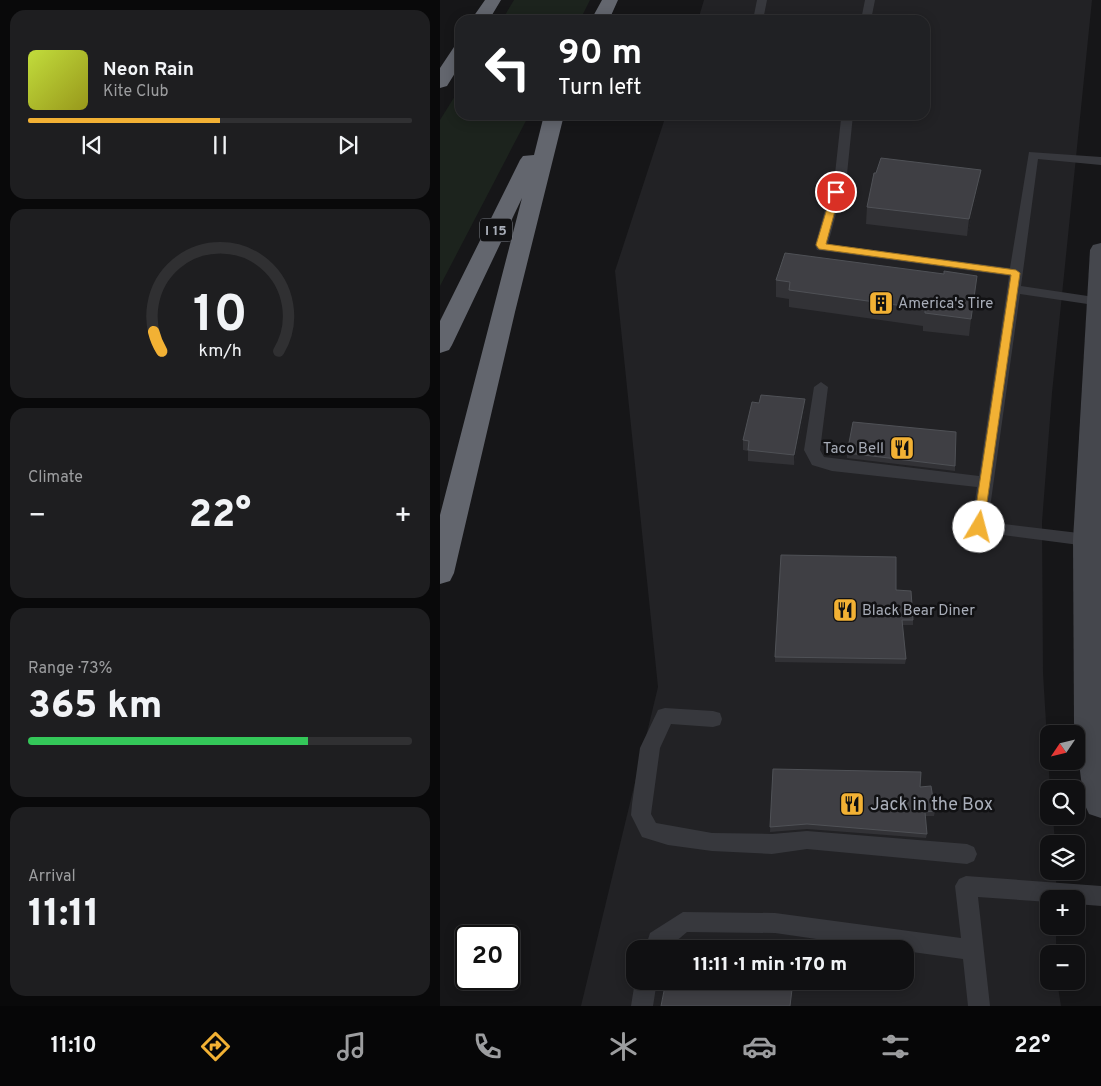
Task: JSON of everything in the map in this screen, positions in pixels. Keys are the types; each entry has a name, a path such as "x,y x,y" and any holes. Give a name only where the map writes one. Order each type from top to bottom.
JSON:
{"highway":[{"path":"483,15 493,0"},
{"path":"602,15 610,0"},
{"path":"440,82 451,63"},
{"name":"I 15","path":"440,345 551,120"},
{"path":"440,573 552,120"}],"main road":[{"path":"1101,250 1087,540 1090,723 1101,803"}],"lane":[{"path":"759,15 762,0"},
{"path":"867,15 870,0"},
{"path":"846,120 841,174 822,247 1016,273"},
{"path":"1087,540 979,527 1033,155 1101,161"},
{"path":"1013,290 1099,302"},
{"path":"821,387 812,450 818,462 985,482"},
{"path":"713,719 665,716 650,748 642,804 641,815 649,830 668,836 712,842 772,844 807,840 967,854"},
{"path":"979,1006 966,886 1101,896"},
{"path":"659,940 683,922 775,923 900,940"},
{"path":"914,942 973,950"},
{"path":"642,1006 645,990"}],"shaded area":[{"path":"514,0 590,0 582,15 505,15"},
{"path":"704,0 1092,0 1052,393 1042,522 1043,673 1046,725 1040,725 1040,770 1049,770 1049,780 1040,780 1040,825 1054,825 1054,835 1040,835 1040,880 1056,880 1056,890 1040,890 1040,935 1056,935 1056,945 1040,945 1040,990 1058,990 1061,1006 581,1006 658,687 615,271 664,120 930,120 930,15 700,15"},
{"path":"455,96 455,120 526,120 440,286 440,120"}],"building":[{"path":"881,158 981,170 969,219 867,207 874,173 876,173"},
{"path":"785,253 944,274 944,271 977,276 971,319 925,313 925,309 789,290 790,282 776,280"},
{"path":"761,395 805,399 794,455 748,450 749,441 743,440 752,402 759,403"},
{"name":"Taco Bell","path":"853,422 956,432 955,466 847,453"},
{"name":"Black Bear Diner","path":"781,555 896,557 896,590 911,591 913,620 902,620 906,659 775,657"},
{"name":"Jack in the Box","path":"773,769 921,772 920,787 931,786 935,811 925,812 927,834 807,824 770,827"},
{"path":"664,990 792,990 790,1006 661,1006"}],"place":[{"name":"America's Tire","path":"881,303"},
{"name":"Taco Bell","path":"902,448"},
{"name":"Black Bear Diner","path":"845,610"},
{"name":"Jack in the Box","path":"852,804"}],"route":[{"path":"836,192 822,247 1016,273 979,527"}]}
